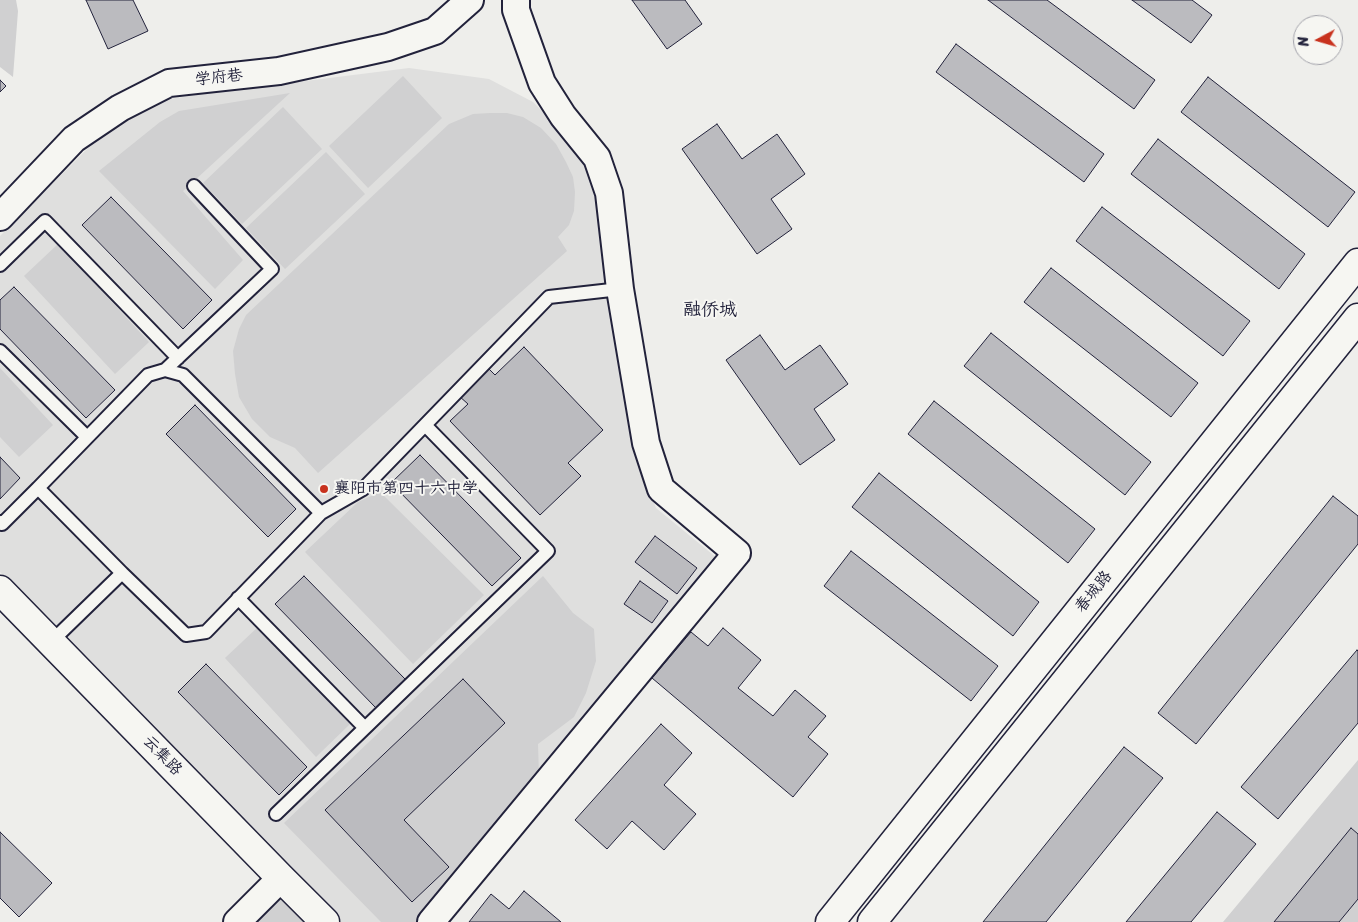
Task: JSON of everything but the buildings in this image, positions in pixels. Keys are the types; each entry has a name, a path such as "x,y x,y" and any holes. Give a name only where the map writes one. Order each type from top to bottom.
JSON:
{"street":[{"name":"学府巷","path":"0,217 74,139 120,108 169,83 279,71 388,47 435,31 470,0"},
{"path":"431,922 737,553 661,489 646,443 620,288 609,193 597,158 563,116 542,83 516,10 516,0"},
{"name":"春城路","path":"830,922 1358,263"},
{"name":"春城路","path":"872,922 1358,318"},
{"name":"云集路","path":"0,590 325,922"},
{"path":"236,922 281,878"}],"lane":[{"path":"0,522 2,524 148,375 165,370 272,269 194,186"},
{"path":"0,265 45,221 178,358"},
{"path":"38,488 186,635 206,632 321,513 362,489 550,297 620,288"},
{"path":"0,351 87,437"},
{"path":"165,370 183,375 321,513"},
{"path":"276,814 548,551 425,425"},
{"path":"51,642 122,573"},
{"path":"238,598 365,728"}],"shaded area":[{"path":"0,0 16,0 18,11 13,77 0,67"},
{"name":"襄阳市第四十六中学","path":"409,68 489,79 533,102 566,135 587,164 600,195 628,417 640,469 656,508 723,563 424,922 338,922 0,572 0,236 99,137 163,100"},
{"path":"403,76 442,118 368,188 329,146"},
{"path":"290,93 183,191 243,260 215,289 99,171 160,122 179,111"},
{"path":"283,107 322,149 242,224 203,183"},
{"path":"507,113 523,117 541,128 556,144 573,177 575,192 574,211 569,225 558,237 567,251 318,473 295,448 270,437 252,419 239,397 233,351 239,329 246,315 449,124 473,114"},
{"path":"326,152 365,194 285,269 246,228"},
{"path":"58,244 149,342 115,374 24,276"},
{"path":"0,368 53,425 19,457 0,437"},
{"path":"380,492 484,595 413,664 305,552 358,502"},
{"path":"543,576 573,613 594,629 596,661 586,693 574,717 538,744 539,776 417,922 381,922 284,823"},
{"path":"259,626 350,724 316,757 225,658"},
{"path":"1358,760 1358,922 1223,922"},
{"path":"281,878 325,922 237,922"}],"place":[{"name":"襄阳市第四十六中学","path":"324,489"}],"district":[{"name":"融侨城","path":"710,310"}]}
